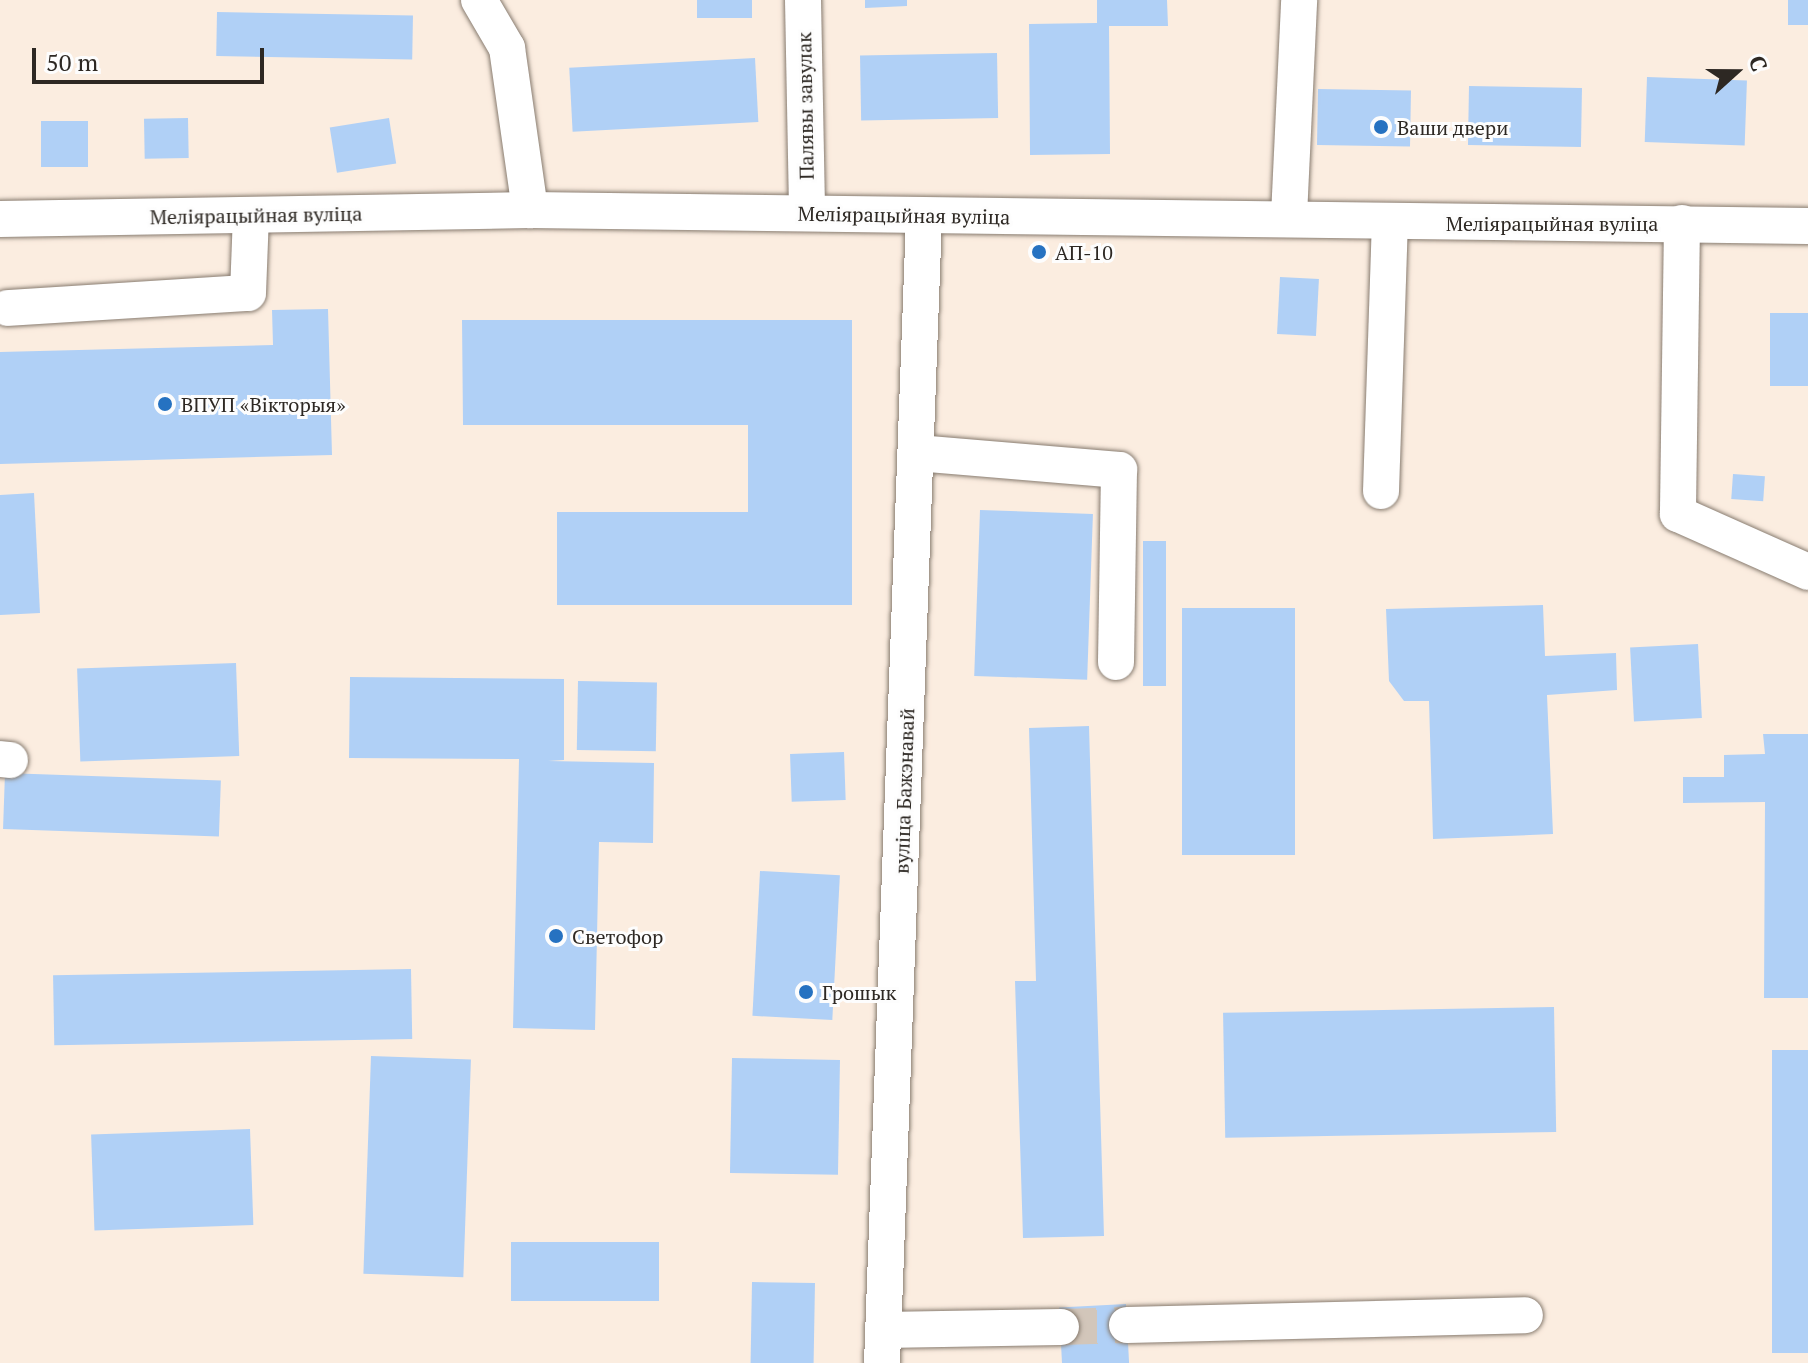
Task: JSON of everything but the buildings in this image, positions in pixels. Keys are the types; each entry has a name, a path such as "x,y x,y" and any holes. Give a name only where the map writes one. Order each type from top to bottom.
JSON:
{"street":[{"path":"479,0 507,48 530,210"},
{"name":"Палявы завулак","path":"803,0 807,212"},
{"path":"1289,216 1299,0"},
{"name":"Меліярацыйная вуліца","path":"0,219 530,210 807,212 924,218 1289,216 1390,224 1808,226"},
{"path":"8,308 248,293 251,215"},
{"name":"вуліца Бажэнавай","path":"882,1346 924,218"},
{"path":"1682,223 1678,514 1808,572"},
{"path":"1381,491 1390,224"},
{"path":"917,453 1119,470 1116,662"},
{"path":"1127,1325 1525,1315"},
{"path":"882,1346 1061,1327"}],"tunnel":[{"path":"1061,1327 1127,1325"}],"place":[{"name":"Ваши двери","path":"1381,127"},
{"name":"АП-10","path":"1039,252"},
{"name":"ВПУП «Вікторыя»","path":"165,404"},
{"name":"Светофор","path":"556,936"},
{"name":"Грошык","path":"806,992"}]}
